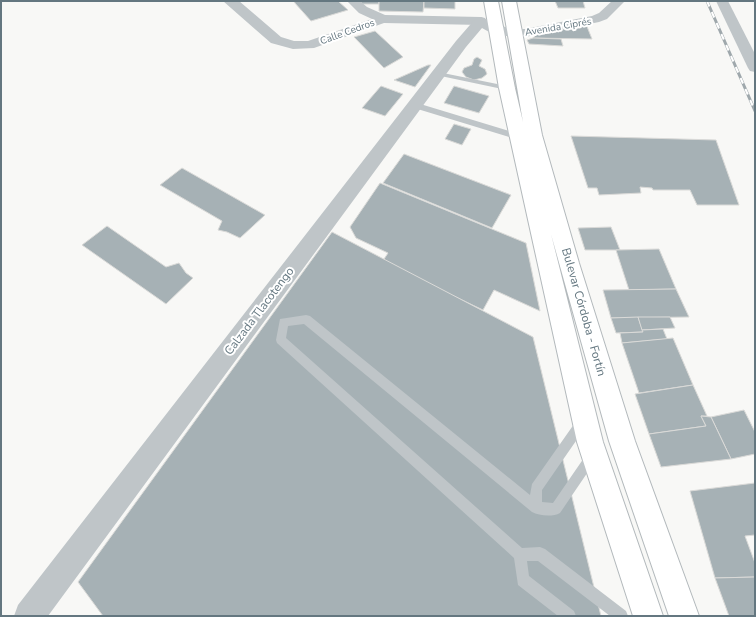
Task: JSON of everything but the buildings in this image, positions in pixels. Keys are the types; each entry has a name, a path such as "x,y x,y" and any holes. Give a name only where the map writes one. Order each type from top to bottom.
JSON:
{"main road":[{"name":"Bulevar Córdoba - Fortín","path":"491,1 507,88 590,438 648,616"},
{"name":"Bulevar Córdoba - Fortín","path":"509,1 497,27 534,135 622,440 684,616"},
{"path":"590,438 622,440"}],"street":[{"name":"Calle Cedros","path":"229,1 233,2 276,40 293,45 309,45 383,19 497,27"},
{"path":"353,1 363,10 383,19"},
{"name":"Avenida Ciprés","path":"497,27 524,33 595,19 602,16 619,1"},
{"path":"722,1 755,68"},
{"name":"Calzada Tlacotengo","path":"29,616 438,74 497,27"},
{"path":"741,40 755,43"}],"lane":[{"path":"438,74 507,88"},
{"path":"414,105 519,137"},
{"path":"569,616 523,580 520,555 281,340 284,322 306,318 536,508 556,509 590,438"},
{"path":"536,508 536,488 590,438"},
{"path":"520,555 540,554 621,616"}],"railway":[{"path":"707,1 755,111"}]}
